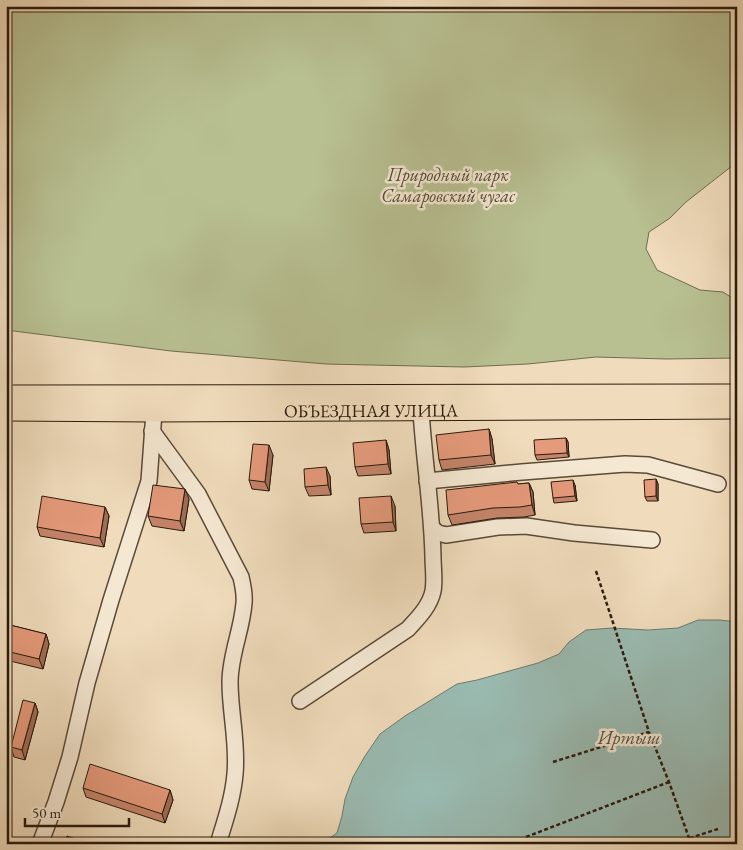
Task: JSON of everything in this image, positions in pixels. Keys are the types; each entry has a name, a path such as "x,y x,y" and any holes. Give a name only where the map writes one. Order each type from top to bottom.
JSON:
{"main road":[{"name":"ОБЪЕЗДНАЯ УЛИЦА","path":"6,394 154,403"},
{"name":"ОБЪЕЗДНАЯ УЛИЦА","path":"421,403 737,394"},
{"name":"ОБЪЕЗДНАЯ УЛИЦА","path":"6,411 154,403 421,403 737,409"}],"lane":[{"path":"40,844 70,757 90,674 111,600 149,481 154,403"},
{"path":"300,701 408,630 429,602 433,590 432,528 421,403"},
{"path":"152,431 198,494 241,577 244,590 244,603 230,683 235,773 230,804 218,844"},
{"path":"427,481 626,464 648,465 718,484"},
{"path":"432,528 438,533 446,535 498,527 526,526 574,533 652,540"}],"path":[{"path":"596,572 649,732 689,838"},
{"path":"553,762 649,732"},
{"path":"526,837 669,782"},
{"path":"671,844 718,829"}],"green space":[{"name":"Природный парк Самаровский чугас","path":"6,6 737,6 737,162 686,202 670,218 649,232 646,249 657,270 700,290 723,292 737,301 737,358 666,359 596,357 528,364 464,367 326,364 171,351 6,330"}],"water":[{"name":"Иртыш","path":"698,620 737,622 737,844 314,844 324,842 337,833 345,799 353,777 380,734 457,684 538,663 559,654 569,642 586,630 678,628"}],"building":[{"path":"489,429 491,455 439,460 436,435"},
{"path":"566,438 567,453 535,455 534,440"},
{"path":"386,440 388,464 355,467 353,443"},
{"path":"253,444 269,445 265,482 249,480"},
{"path":"326,467 328,485 305,487 304,469"},
{"path":"656,479 656,496 645,497 644,480"},
{"path":"573,480 575,496 553,498 551,482"},
{"path":"517,482 518,484 529,483 532,505 493,508 448,515 446,490"},
{"path":"153,485 185,489 180,521 148,516"},
{"path":"42,496 105,507 100,538 37,527"},
{"path":"391,496 393,522 361,524 359,498"},
{"path":"6,624 46,634 39,659 6,651"},
{"path":"23,700 35,703 22,750 11,747"},
{"path":"90,764 170,790 162,814 83,788"},
{"path":"67,836 89,844 65,844"}]}
